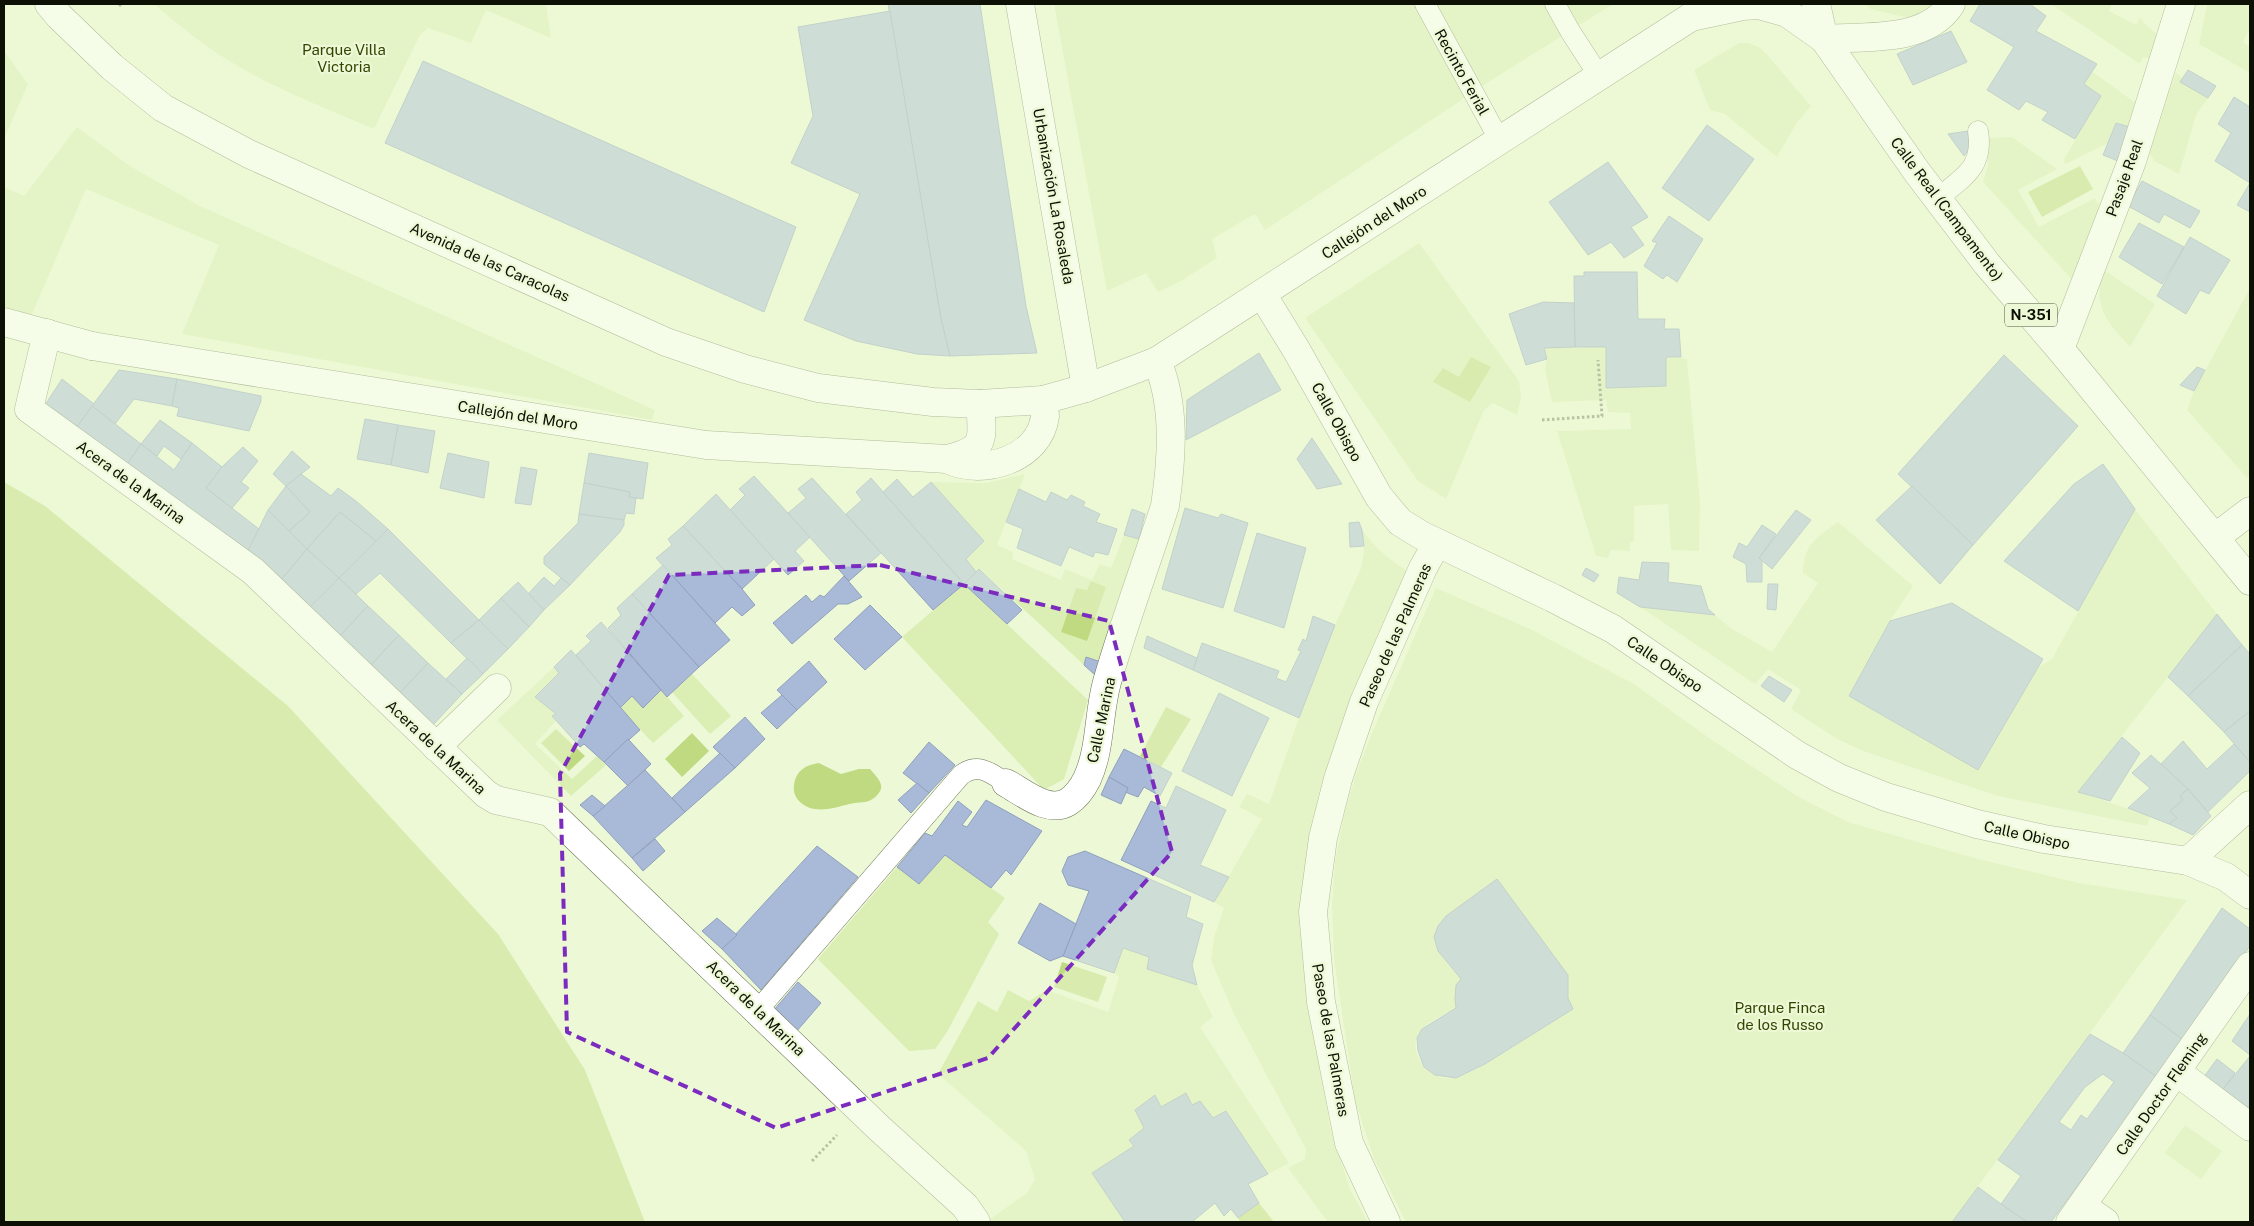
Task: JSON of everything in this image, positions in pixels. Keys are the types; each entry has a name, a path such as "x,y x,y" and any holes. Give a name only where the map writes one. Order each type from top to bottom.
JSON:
{"main road":[{"name":"Avenida de las Caracolas","path":"49,4 112,67 163,108 249,154 666,342 745,369 818,388 933,402 980,404"},
{"name":"Urbanización La Rosaleda","path":"1020,4 1086,388"},
{"path":"1816,4 1824,39"},
{"path":"1697,10 1751,5 1784,8 1824,39 1905,33 1922,29 1936,21 1951,4"},
{"name":"Pasaje Real","path":"2060,349 2132,161 2181,4"},
{"name":"Callejón del Moro","path":"947,459 973,450 978,444 982,431 980,404 1043,400 1086,388 1157,360 1500,141 1697,10"},
{"name":"Calle Real (Campamento)","path":"1824,39 1938,199 1987,264 2060,349 2250,580"},
{"name":"Calle Obispo","path":"1262,294 1297,351 1379,497 1400,522 1438,543 1554,598 1613,630 1797,755 1839,778 1886,797 1977,824 2044,840 2188,861 2226,877 2250,895"},
{"path":"4,322 47,333"},
{"name":"Callejón del Moro","path":"47,333 92,346 706,445 947,459 958,464 985,466 1003,463 1021,453 1032,443 1041,429 1045,415 1043,400"},
{"name":"Acera de la Marina","path":"47,333 29,409 253,570 486,794 496,800 550,812 879,1128 966,1206 976,1222"},
{"name":"Calle Marina","path":"1006,782 1046,805 1058,806 1068,802 1079,792 1092,766 1107,684 1165,506 1171,447 1168,396 1157,360"},
{"path":"2216,537 2250,511"},
{"name":"Paseo de las Palmeras","path":"1386,1222 1349,1143 1321,1002 1313,912 1323,838 1338,779 1364,702 1423,568 1438,543"},
{"path":"436,747 497,688"},
{"path":"2188,861 2250,805"},
{"name":"Calle Doctor Fleming","path":"2076,1214 2250,966"},
{"path":"2177,1072 2250,1127"},
{"path":"2076,1214 2105,1222"}],"lane":[{"name":"Recinto Ferial","path":"1425,4 1500,141"},
{"path":"1555,4 1599,76"},
{"path":"1938,199 1970,172 1977,162 1980,146 1978,131"},
{"name":"Calle Marina","path":"758,1010 961,774 978,768 1006,782"}],"path":[{"path":"1542,420 1602,416 1598,360"}],"highlighted area":[{"path":"880,565 1109,621 1172,852 988,1058 776,1128 567,1032 560,774 669,575"}],"green space":[{"name":"Parque Villa Victoria","path":"154,4 546,4 551,38 486,10 471,43 428,28 420,35 374,129 301,98 248,72 201,42"},
{"path":"1054,4 1613,4 1501,74 1265,230 1255,214 1212,239 1217,258 1181,281 1158,292 1146,273 1107,291"},
{"path":"1866,4 1941,4 1939,8 1909,18 1870,9"},
{"path":"2051,4 2112,4 2109,11 2136,25 2140,17 2158,35 2152,59 2143,57 2140,64"},
{"path":"2207,4 2250,4 2250,29 2243,42 2250,47 2250,73 2199,44"},
{"path":"1739,43 1749,43 1762,49 1811,106 1798,121 1777,157 1725,114 1710,110 1694,70"},
{"path":"4,51 28,84 4,139"},
{"path":"2093,72 2137,104 2130,127 2116,123 2108,143 2066,164 2063,161 2101,96 2084,84"},
{"path":"2176,73 2182,78 2180,82 2208,98 2196,115 2179,174 2154,161 2147,149"},
{"path":"77,127 130,166 200,206 655,410 652,420 182,334 219,245 86,189 32,314 18,313 4,307 4,187 24,196"},
{"path":"2012,137 2057,169 2018,190 2039,227 2095,198 2101,209 2075,283 1983,182 1988,165 1987,138"},
{"path":"1419,243 1519,381 1521,397 1517,415 1493,403 1484,410 1446,499 1418,481 1305,318"},
{"path":"2102,269 2155,304 2130,347 2108,321 2101,304 2099,294"},
{"path":"2250,288 2250,476 2247,478 2187,410 2194,391"},
{"path":"1606,347 1606,388 1666,386 1666,357 1687,359 1700,502 1699,551 1671,550 1668,504 1634,506 1634,541 1630,542 1630,551 1611,550 1608,558 1596,556 1557,431 1631,429 1630,413 1608,412 1606,400 1552,402 1545,370 1547,359 1544,348"},
{"path":"1025,474 997,545 1013,552 1012,559 1061,580 1065,569 1092,580 1100,564 1111,568 1124,535 1139,539 1101,662 1086,657 1084,665 980,569 976,572 966,559 984,541 931,482 986,483","holes":["1076,588 1087,590 1061,632"]},
{"path":"2135,509 2217,614 2078,792 2150,816 2147,826 1998,796 1863,751 1837,739 1791,709 1801,690 1768,669 1755,684 1640,607 1715,615 1732,629 1772,652 1818,583 1803,573 1809,549 1818,537 1838,522 1913,586 1890,621 1849,696 1978,770 2039,667 2052,659"},
{"path":"1362,530 1383,553 1408,571 1352,712 1311,1017 1330,1126 1350,1189 1368,1222 1328,1222 1288,1168 1305,1159 1306,1149 1233,1012 1211,960 1214,937 1224,908 1214,902 1262,819 1239,807 1247,794 1269,804 1299,718 1335,625 1361,568 1364,551"},
{"path":"964,584 1088,700 1064,779 1044,790 902,637"},
{"name":"Parque Finca de los Russo","path":"1436,588 1530,629 1634,684 1712,740 1797,796 1848,822 1978,859 2079,883 2187,900 1952,1222 1406,1222 1374,1159 1355,1101 1334,959 1332,906 1335,862 1345,810 1371,735","holes":["1438,926 1573,1009 1484,1065 1458,1077 1441,1077 1433,1074 1426,1068 1417,1054 1417,1037 1420,1032 1434,1020 1456,1008 1455,993 1461,979 1441,955 1436,941"]},
{"path":"554,667 559,673 535,697 556,714 552,716 556,721 535,744 572,779 597,756 606,765 571,796 497,720"},
{"path":"692,674 731,716 710,734 672,692"},
{"path":"661,690 684,716 653,743 620,708 632,696 643,708"},
{"path":"945,855 1005,898 988,922 999,934 947,1032 935,1049 909,1051 818,959 897,867 919,884"},
{"path":"1123,948 1149,957 1147,969 1197,985 1213,1017 1200,1027 1289,1163 1268,1174 1227,1111 1213,1118 1200,1101 1192,1105 1186,1093 1161,1107 1155,1095 1135,1110 1144,1128 1129,1140 1134,1146 1092,1173 1125,1222 986,1222 1027,1193 1035,1179 1026,1151 938,1074 978,1001 997,1012 1008,990 1029,1001 1047,990 1108,1012 1119,977 1114,973"},
{"path":"2185,1125 2222,1151 2201,1179 2165,1153"}],"shaded area":[{"path":"2080,166 2093,189 2042,217 2028,192"},
{"path":"1471,357 1491,367 1470,402 1433,382 1443,368 1459,377"},
{"path":"4,482 45,506 288,706 498,934 585,1070 645,1222 4,1222"},
{"path":"1091,581 1106,587 1087,641 1061,632 1076,588 1087,590"},
{"path":"1166,707 1191,719 1161,767 1140,756"},
{"path":"556,729 585,756 569,771 541,743"},
{"path":"692,733 709,751 682,777 665,759"},
{"path":"819,763 841,774 859,769 870,769 879,781 880,790 875,797 865,802 826,809 805,806 796,796 795,780 804,768"},
{"path":"1062,962 1107,977 1098,1002 1054,987"},
{"path":"1259,1203 1274,1222 1240,1222 1238,1218"}],"building":[{"path":"888,4 980,4 1026,306 1037,353 950,356 941,319"},
{"path":"1980,4 2030,4 2046,16 2036,31 2097,64 2084,84 2101,96 2075,139 2042,120 2048,112 2026,101 2019,110 1987,90 2014,47 1970,21"},
{"path":"890,11 941,319 950,356 917,354 856,341 804,320 860,194 791,163 813,116 798,27"},
{"path":"1951,31 1967,62 1913,85 1897,54"},
{"path":"423,61 796,227 764,312 385,143"},
{"path":"2188,70 2216,86 2208,98 2180,82"},
{"path":"2234,97 2250,107 2250,183 2215,161 2231,133 2218,124"},
{"path":"2116,123 2130,127 2118,161 2103,155"},
{"path":"1707,125 1754,159 1709,221 1662,188"},
{"path":"1968,131 1969,149 1964,156 1948,134"},
{"path":"1608,162 1648,217 1631,227 1644,245 1624,258 1611,242 1588,255 1549,202"},
{"path":"2142,181 2200,211 2190,228 2164,214 2159,223 2128,206"},
{"path":"2250,183 2250,212 2237,205"},
{"path":"1669,216 1703,239 1677,282 1667,275 1663,279 1644,266 1657,243 1652,241"},
{"path":"2139,223 2184,247 2162,284 2119,257"},
{"path":"2190,237 2230,260 2209,294 2200,290 2186,314 2157,296"},
{"path":"1584,272 1637,272 1638,319 1665,319 1664,329 1679,329 1681,357 1666,357 1666,386 1606,388 1606,347 1575,347 1574,276 1584,276"},
{"path":"1543,302 1574,303 1575,347 1544,348 1547,359 1526,365 1509,314"},
{"path":"1259,353 1281,390 1186,440 1187,400"},
{"path":"2004,355 2078,426 1973,545 1898,474"},
{"path":"2197,367 2205,370 2194,391 2180,385"},
{"path":"119,370 177,379 172,406 134,399 115,424 92,406"},
{"path":"62,379 94,404 76,428 45,405"},
{"path":"177,379 261,396 261,401 249,431 177,416 179,408 172,406"},
{"path":"92,406 141,444 126,466 76,428"},
{"path":"365,419 398,425 391,465 357,459"},
{"path":"160,420 192,443 181,459 164,446 157,456 141,444"},
{"path":"398,425 435,431 428,473 391,465"},
{"path":"1312,438 1342,484 1317,489 1297,459"},
{"path":"192,443 222,467 206,488 259,529 247,553 126,466 141,444 174,470"},
{"path":"243,447 258,461 241,482 249,488 232,508 206,488 222,467"},
{"path":"292,451 310,467 286,486 273,474"},
{"path":"448,453 489,462 484,498 440,488"},
{"path":"589,453 648,463 643,499 629,497 630,492 584,483"},
{"path":"2103,464 2135,509 2078,611 2004,561 2074,484"},
{"path":"521,467 537,470 531,505 515,503"},
{"path":"301,474 331,496 338,488 388,529 376,541 340,512 307,549 289,531 310,512 286,486"},
{"path":"754,476 810,537 795,551 804,561 788,575 730,510 745,495 739,489"},
{"path":"812,478 881,553 849,581 788,513 806,498 798,489"},
{"path":"871,478 964,584 933,610 846,514 862,500 856,492"},
{"path":"897,479 913,497 931,482 984,541 966,559 976,572 964,584 883,492"},
{"path":"584,483 630,492 629,497 636,498 634,514 626,513 624,520 579,514"},
{"path":"286,486 310,512 289,531 268,510"},
{"path":"1912,486 1973,545 1940,584 1876,520"},
{"path":"1019,489 1046,502 1051,492 1067,500 1071,495 1085,502 1083,506 1100,514 1096,522 1117,529 1108,555 1095,552 1093,557 1069,547 1061,566 1017,548 1023,529 1006,522"},
{"path":"716,494 774,559 742,589 683,526"},
{"path":"1185,508 1218,518 1221,514 1248,523 1223,608 1162,589"},
{"path":"1132,509 1145,514 1139,539 1124,535"},
{"path":"268,510 307,549 281,580 247,553"},
{"path":"1796,510 1811,520 1772,569 1759,558"},
{"path":"340,512 376,541 339,578 307,549"},
{"path":"579,514 624,520 624,525 620,532 570,585 544,564 544,557 578,523"},
{"path":"1359,522 1364,546 1350,547 1349,523"},
{"path":"1762,525 1776,534 1759,558 1762,561 1762,582 1747,582 1746,564 1733,557 1739,543 1747,547"},
{"path":"683,526 755,605 742,616 732,607 715,623 656,558 672,545 668,539"},
{"path":"388,529 479,620 451,643 380,573 356,594 339,578"},
{"path":"1257,533 1306,548 1284,628 1234,611"},
{"path":"307,549 339,578 309,608 281,580"},
{"path":"1642,562 1669,563 1668,582 1701,586 1708,609 1715,615 1640,607 1617,593 1619,577 1639,580"},
{"path":"663,565 730,640 699,667 632,594"},
{"path":"1586,568 1599,575 1594,582 1582,575"},
{"path":"979,569 1022,610 1007,624 964,584"},
{"path":"844,576 862,597 848,604 838,604 792,644 773,623 806,595 812,602 820,595 824,597"},
{"path":"544,577 554,586 561,578 570,585 544,610 528,594"},
{"path":"339,578 368,606 339,637 309,608"},
{"path":"518,582 544,610 529,627 501,598"},
{"path":"1768,584 1778,584 1776,610 1767,609"},
{"path":"632,594 699,667 667,697 608,628 621,615 617,608"},
{"path":"501,598 529,627 508,649 479,620"},
{"path":"1952,603 2043,659 1978,770 1849,696 1890,621"},
{"path":"870,605 902,637 865,670 834,639"},
{"path":"368,606 399,635 369,667 339,637"},
{"path":"2217,614 2242,645 2188,696 2168,677"},
{"path":"1313,616 1335,625 1299,718 1193,670 1202,643 1279,671 1276,678 1286,682 1301,651 1298,650 1303,639 1306,641"},
{"path":"479,620 508,649 483,674 451,643"},
{"path":"601,622 661,690 643,708 632,696 620,708 576,655 591,641 586,636"},
{"path":"399,635 428,663 399,694 369,667"},
{"path":"1147,636 1197,658 1193,670 1144,648"},
{"path":"2242,645 2250,654 2250,711 2224,732 2188,696"},
{"path":"571,650 640,730 604,762 584,744 580,747 552,716 556,714 535,697 559,673 554,667"},
{"path":"1086,657 1101,662 1095,675 1084,665"},
{"path":"467,658 483,674 462,694 446,679"},
{"path":"809,661 827,682 797,710 777,690"},
{"path":"428,663 462,694 432,726 399,694"},
{"path":"1769,676 1792,690 1784,702 1761,686"},
{"path":"1219,693 1269,718 1232,796 1182,771"},
{"path":"782,695 797,710 777,729 761,713"},
{"path":"2250,711 2250,762 2224,732"},
{"path":"745,717 765,739 735,768 713,747"},
{"path":"2122,737 2140,753 2110,801 2078,792"},
{"path":"628,739 651,764 628,786 604,762"},
{"path":"2183,741 2207,769 2234,744 2250,762 2250,771 2208,812 2188,789 2161,764"},
{"path":"929,742 955,765 929,793 903,773"},
{"path":"1124,749 1172,773 1160,796 1144,787 1138,797 1125,792 1128,788 1109,777"},
{"path":"720,753 735,768 685,812 672,798"},
{"path":"2151,755 2188,789 2180,796 2183,800 2170,811 2177,818 2169,824 2128,808 2150,788 2132,773"},
{"path":"645,770 685,812 632,858 593,816"},
{"path":"1109,777 1128,788 1121,804 1101,795"},
{"path":"917,783 929,793 911,813 898,800"},
{"path":"1176,786 1226,810 1200,865 1229,877 1214,902 1121,860 1151,801 1166,808"},
{"path":"2188,789 2211,816 2193,835 2169,824 2177,818 2170,811 2183,800 2180,796"},
{"path":"592,795 605,806 593,816 580,805"},
{"path":"986,800 1042,831 1011,875 1006,870 991,888 945,855 919,884 897,867 925,833 932,836 958,801 972,812 962,825 967,827"},
{"path":"655,839 665,851 643,871 632,858"},
{"path":"817,846 858,877 761,990 722,949"},
{"path":"1085,851 1191,897 1186,917 1203,924 1192,965 1197,985 1147,969 1149,957 1123,948 1114,973 1063,956 1089,891 1068,885 1062,871 1068,857"},
{"path":"1497,879 1568,975 1568,998 1573,1009 1485,1064 1456,1078 1435,1075 1424,1067 1418,1051 1417,1038 1422,1029 1456,1008 1456,985 1461,979 1438,951 1434,937 1438,926 1446,916"},
{"path":"1040,903 1076,924 1063,956 1050,961 1018,943"},
{"path":"2222,908 2250,929 2250,946 2183,1040 2150,1015"},
{"path":"717,918 737,935 722,949 702,931"},
{"path":"798,982 821,1003 796,1032 773,1011"},
{"path":"2250,1014 2250,1055 2232,1041"},
{"path":"2150,1015 2183,1040 2157,1077 2123,1053"},
{"path":"2090,1034 2123,1053 2157,1077 2051,1222 2027,1222 2001,1204 2021,1176 1998,1160","holes":["2103,1074 2114,1082 2087,1119 2081,1115 2071,1130 2059,1122 2085,1087"]},
{"path":"2250,1056 2250,1117 2221,1092"},
{"path":"2217,1059 2235,1073 2221,1092 2203,1078"},
{"path":"1186,1093 1192,1105 1200,1101 1213,1118 1226,1111 1268,1174 1248,1184 1259,1203 1238,1218 1231,1209 1224,1216 1215,1203 1192,1222 1125,1222 1092,1173 1134,1146 1129,1140 1144,1128 1135,1110 1155,1095 1161,1107"},
{"path":"1978,1187 2001,1204 2027,1222 1952,1222"}]}
